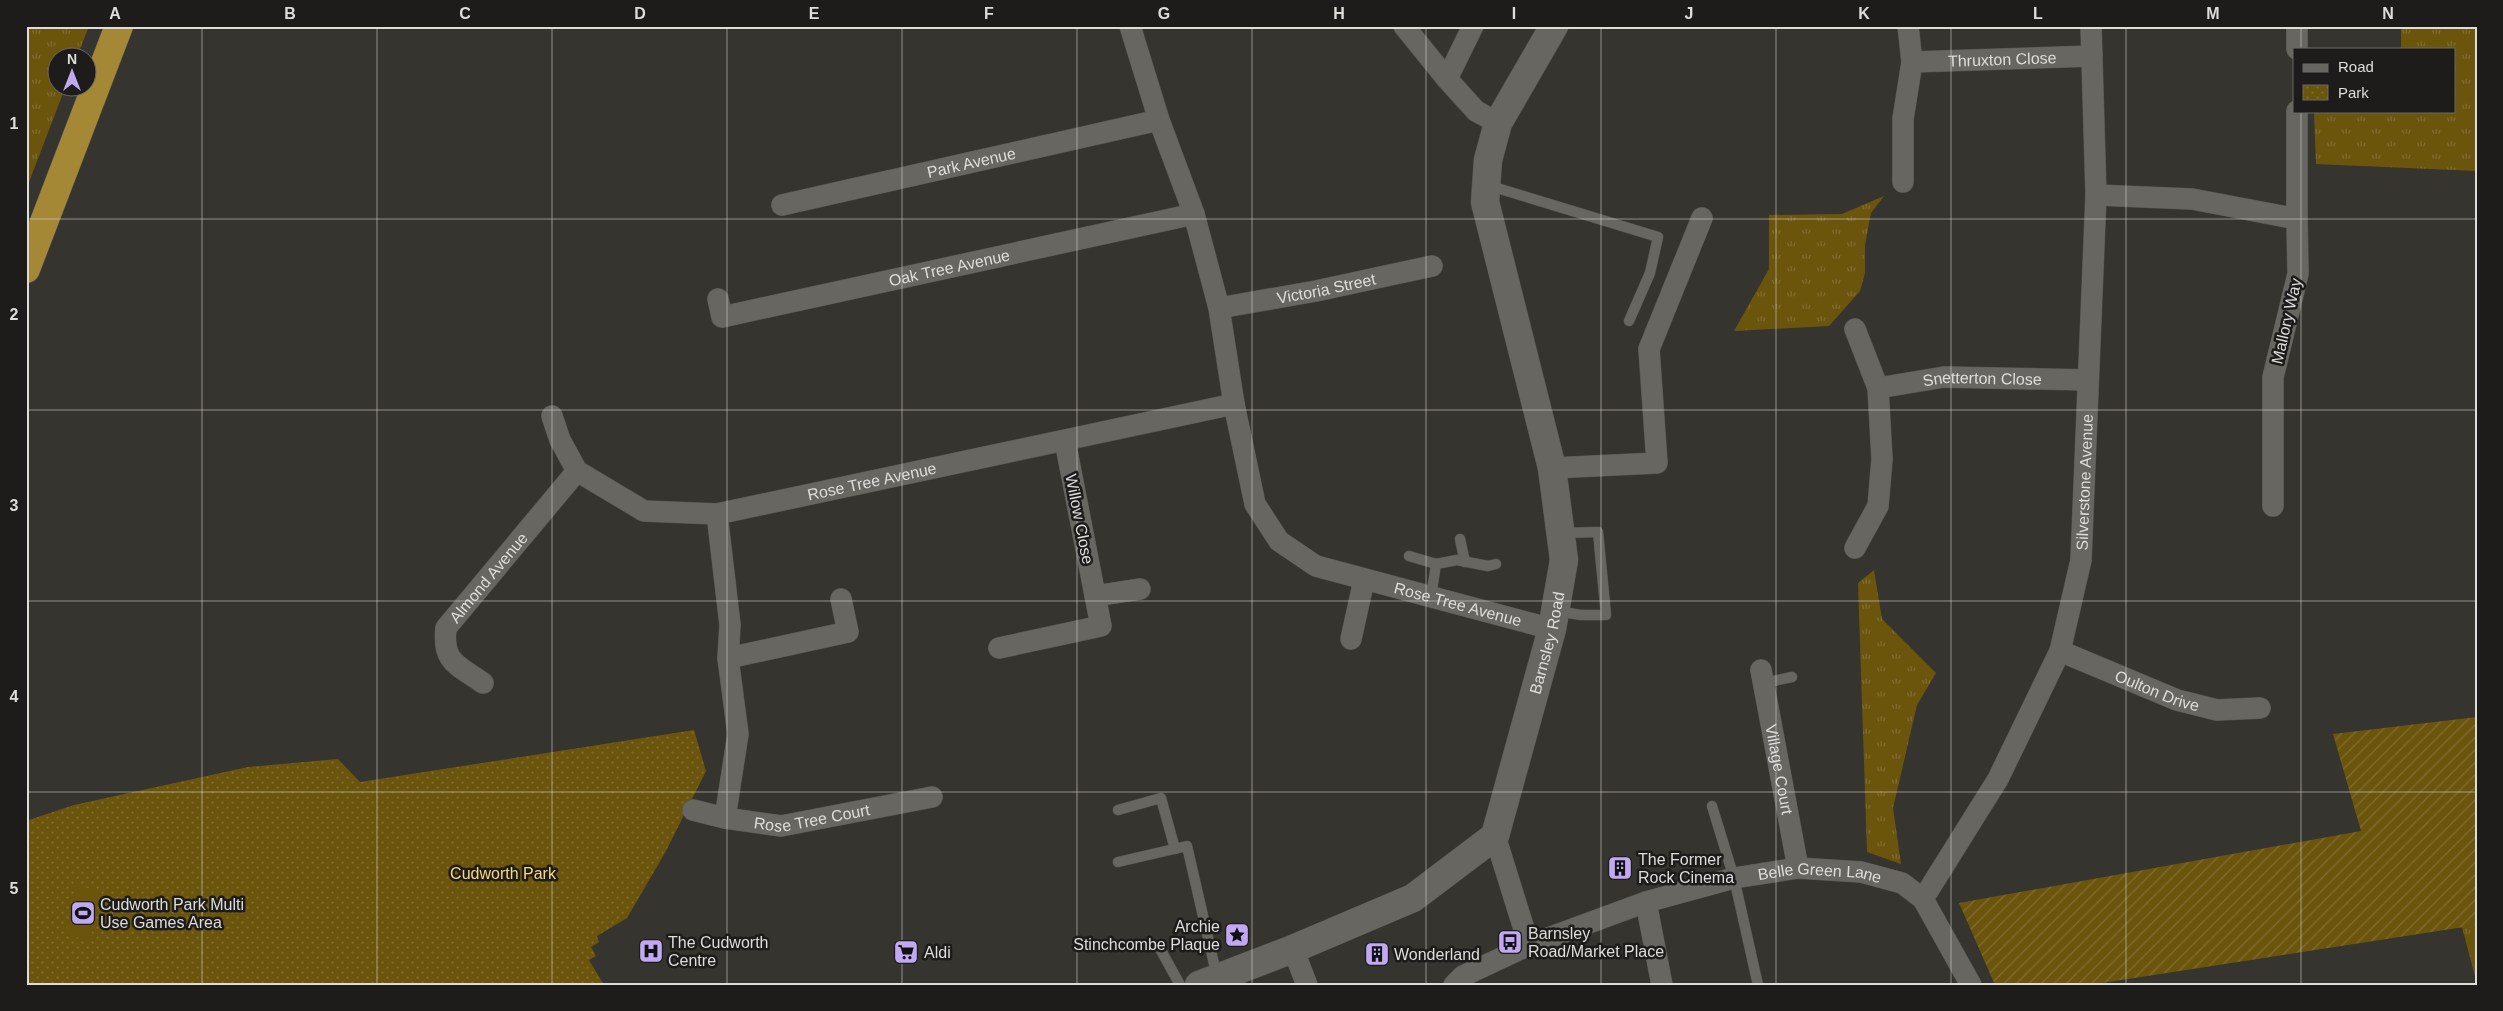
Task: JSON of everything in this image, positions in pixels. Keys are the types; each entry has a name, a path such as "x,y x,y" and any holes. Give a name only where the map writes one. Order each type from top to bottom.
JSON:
{"highway":[{"path":"26,269 119,26"}],"street":[{"path":"1130,26 1159,120 1194,214"},
{"path":"1404,26 1476,111 1498,122"},
{"path":"1447,79 1473,26"},
{"name":"Barnsley Road","path":"1495,836 1554,620 1564,560 1552,468 1484,202 1488,160 1498,122 1554,26"},
{"path":"1903,182 1903,119 1912,62 1908,26"},
{"name":"Silverstone Avenue","path":"1923,899 1998,779 2060,650 2081,560 2096,195 2092,26"},
{"path":"2297,26 2297,48"},
{"name":"Thruxton Close","path":"1912,62 2092,56"},
{"name":"Mallory Way","path":"2273,506 2272,377 2298,274 2297,112"},
{"name":"Park Avenue","path":"782,205 1159,120"},
{"path":"2096,195 2192,199 2297,219"},
{"name":"Oak Tree Avenue","path":"718,299 722,317 1194,214"},
{"name":"Rose Tree Avenue","path":"1194,214 1219,308 1234,404 1255,504 1279,541 1316,566 1364,580 1431,597 1554,620"},
{"path":"1552,468 1658,468 1649,349 1702,218"},
{"name":"Victoria Street","path":"1219,308 1316,291 1432,266"},
{"path":"1855,329 1878,388 1882,459 1878,506 1855,548"},
{"name":"Snetterton Close","path":"1878,388 1944,378 2088,380"},
{"name":"Rose Tree Avenue","path":"577,471 644,511 717,514 1234,404"},
{"path":"552,416 560,440 577,471"},
{"name":"Willow Close","path":"999,648 1101,626 1065,441"},
{"name":"Almond Avenue","path":"483,683 448,657 444,644 446,628 577,471"},
{"path":"717,514 730,625 728,658 738,734 725,818"},
{"path":"1351,639 1364,580"},
{"path":"1095,596 1140,589"},
{"path":"728,658 848,632 841,599"},
{"name":"Oulton Drive","path":"2060,650 2177,700 2217,710 2260,708"},
{"name":"Village Court","path":"1762,676 1798,868"},
{"name":"Rose Tree Court","path":"693,810 725,818 781,826 932,797"},
{"path":"1208,981 1293,949 1413,898 1495,836 1529,945"},
{"name":"Belle Green Lane","path":"1454,985 1462,976 1529,945 1646,902 1734,878 1798,868 1861,872 1902,883 1923,899 1971,985"},
{"path":"1646,902 1662,985"},
{"path":"1293,949 1307,985"}],"lane":[{"path":"1486,185 1658,237 1650,273 1628,321"},
{"path":"1554,620 1581,615 1606,615 1598,532 1560,533"},
{"path":"1460,539 1465,562"},
{"path":"1409,556 1436,564 1457,560 1488,566 1496,564"},
{"path":"1431,597 1436,564"},
{"path":"1762,676 1792,677"},
{"path":"1118,810 1161,798 1175,849"},
{"path":"1712,806 1734,878 1758,985"},
{"path":"1118,862 1187,846 1208,981"},
{"path":"1158,944 1180,985"}],"green space":[{"path":"26,26 89,26 80,48 48,48 48,98 61,98 26,190"},
{"path":"2401,26 2477,26 2477,171 2316,164 2314,112 2456,112 2456,48 2401,48"},
{"path":"1884,196 1871,213 1865,245 1865,273 1860,291 1829,326 1734,331 1769,269 1769,215 1842,214"},
{"path":"1874,570 1882,619 1936,673 1917,705 1893,808 1901,864 1867,852 1858,583"},
{"path":"2477,717 2477,925 2089,985 1995,985 1959,903 2361,831 2333,734"},
{"name":"Cudworth Park","path":"694,730 706,771 666,851 627,918 597,936 599,942 591,947 596,956 589,960 604,985 26,985 26,821 74,805 248,767 338,759 360,782"},
{"name":"Cudworth Park Multi Use Games Area","path":"76,886 101,891 90,940 66,935"},
{"path":"2477,925 2477,984 2462,927"}],"place":[{"name":"The Former Rock Cinema","path":"1620,868"},
{"name":"Cudworth Park Multi Use Games Area","path":"83,913"},
{"name":"Archie Stinchcombe Plaque","path":"1237,935"},
{"name":"Barnsley Road/Market Place","path":"1510,942"},
{"name":"The Cudworth Centre","path":"651,951"},
{"name":"Aldi","path":"906,952"},
{"name":"Wonderland","path":"1377,954"}]}
